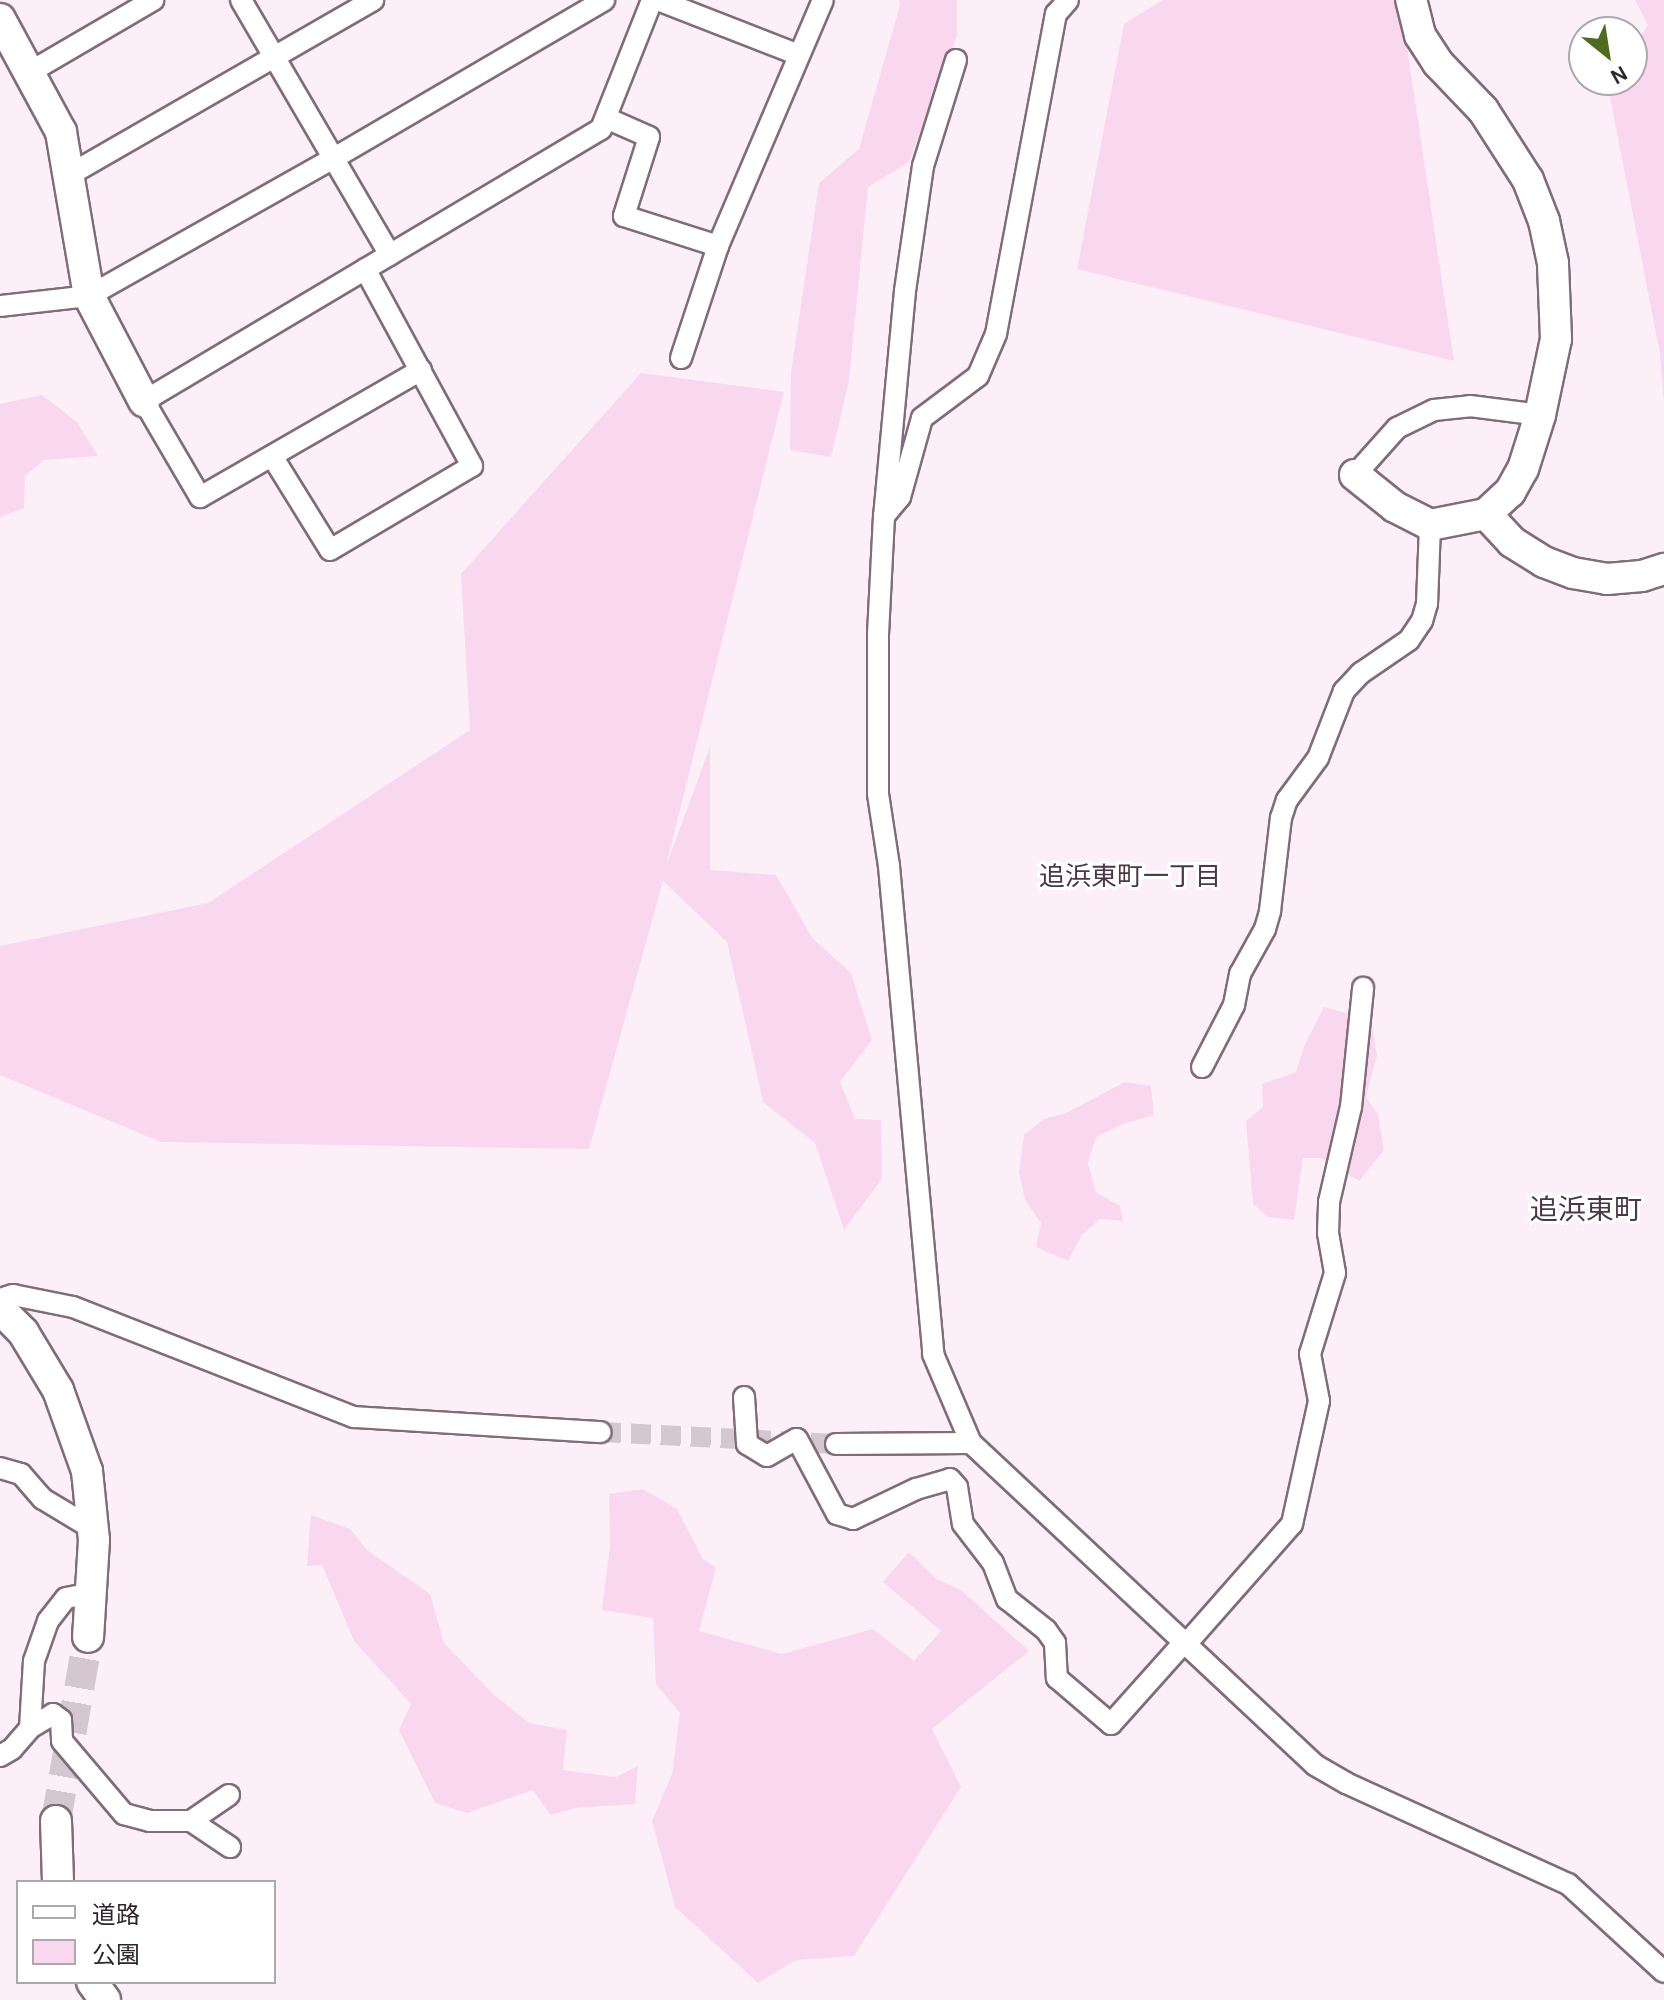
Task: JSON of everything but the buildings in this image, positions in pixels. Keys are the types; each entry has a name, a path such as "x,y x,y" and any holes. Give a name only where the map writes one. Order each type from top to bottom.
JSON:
{"street":[{"path":"30,72 153,0"},
{"path":"241,0 390,255"},
{"path":"69,175 373,0"},
{"path":"0,306 89,296 334,158 604,0"},
{"path":"144,401 601,129 652,0"},
{"path":"658,0 799,55"},
{"path":"681,358 718,246 823,0"},
{"path":"884,516 900,497 922,418 978,376 996,334 1056,14 1068,0"},
{"path":"1411,0 1420,35 1438,63 1483,110 1507,142 1528,180 1544,221 1557,304 1556,339 1540,415 1523,469 1510,492 1486,514 1430,525 1395,507 1355,475 1397,428 1434,410 1470,406 1540,415"},
{"path":"0,19 61,132 89,296 144,401 200,497 421,370"},
{"path":"956,60 923,166 905,291 884,516 878,634 878,794 889,866 933,1354 971,1443 1187,1641 1315,1765 1346,1783 1568,1884 1664,1972"},
{"path":"606,118 649,137 624,216 718,246"},
{"path":"272,456 330,550 472,466 365,269"},
{"path":"1486,514 1512,542 1544,562 1573,573 1607,579 1642,576 1664,569"},
{"path":"1202,1067 1234,1005 1240,974 1268,920 1281,818 1287,800 1318,758 1344,691 1361,673 1409,640 1422,621 1427,604 1430,525"},
{"path":"744,1397 747,1444 767,1456 797,1439 837,1514 853,1519 916,1489 950,1479 957,1487 963,1524 993,1563 1007,1599 1046,1630 1055,1643 1057,1678 1111,1724 1292,1524 1319,1401 1310,1354 1335,1273 1328,1233 1329,1202 1351,1107 1363,988"},
{"path":"0,1299 13,1295 73,1307 354,1417 601,1432"},
{"path":"0,1309 23,1332 58,1390 87,1471 93,1529 88,1637"},
{"path":"836,1444 971,1443"},
{"path":"0,1468 21,1474 43,1499 93,1529"},
{"path":"30,1728 34,1661 48,1621 66,1598 92,1593"},
{"path":"0,1756 12,1749 30,1728 53,1714 61,1720 62,1741 124,1814 150,1821 191,1821 230,1847"},
{"path":"191,1821 229,1795"},
{"path":"56,1821 58,1880"}],"green space":[{"path":"899,0 957,0 957,36 909,162 868,187 849,381 831,457 790,450 791,372 819,183 859,149"},
{"path":"1163,0 1400,0 1454,361 1077,269 1124,24"},
{"path":"1635,0 1664,0 1664,404 1660,354 1610,96 1648,96 1648,16 1643,16"},
{"path":"641,373 784,392 666,866 710,747 710,870 776,875 813,939 851,973 872,1040 840,1082 855,1119 881,1120 882,1179 844,1230 815,1143 763,1102 727,942 663,881 589,1149 161,1142 0,1075 0,946 208,903 470,730 461,574"},
{"path":"42,395 77,422 98,456 44,460 25,476 24,508 0,517 0,404"},
{"path":"1324,1007 1371,1020 1377,1055 1366,1097 1378,1114 1384,1150 1359,1181 1321,1158 1303,1158 1294,1220 1268,1217 1253,1204 1246,1121 1263,1107 1262,1084 1296,1072 1305,1044"},
{"path":"1125,1082 1151,1086 1154,1115 1123,1124 1096,1137 1088,1163 1096,1192 1120,1206 1123,1221 1100,1219 1082,1235 1068,1261 1036,1247 1041,1223 1025,1200 1019,1172 1024,1135 1044,1119 1066,1113"},
{"path":"643,1489 677,1509 703,1559 716,1568 699,1631 782,1654 873,1629 914,1661 941,1631 883,1582 909,1552 936,1579 961,1590 1029,1651 932,1729 961,1787 854,1956 796,1960 758,1983 675,1907 652,1821 672,1774 680,1713 656,1684 653,1618 602,1610 610,1546 609,1494"},
{"path":"311,1515 350,1529 367,1550 430,1594 444,1643 492,1693 529,1723 567,1730 563,1770 616,1777 638,1766 635,1804 576,1808 550,1815 533,1790 467,1813 435,1803 399,1730 411,1704 354,1641 322,1565 307,1566"}],"tunnel":[{"path":"601,1432 836,1444"},
{"path":"56,1821 88,1637"}],"district":[{"name":"追浜東町一丁目","path":"1130,877"},
{"name":"追浜東町","path":"1586,1210"}]}
